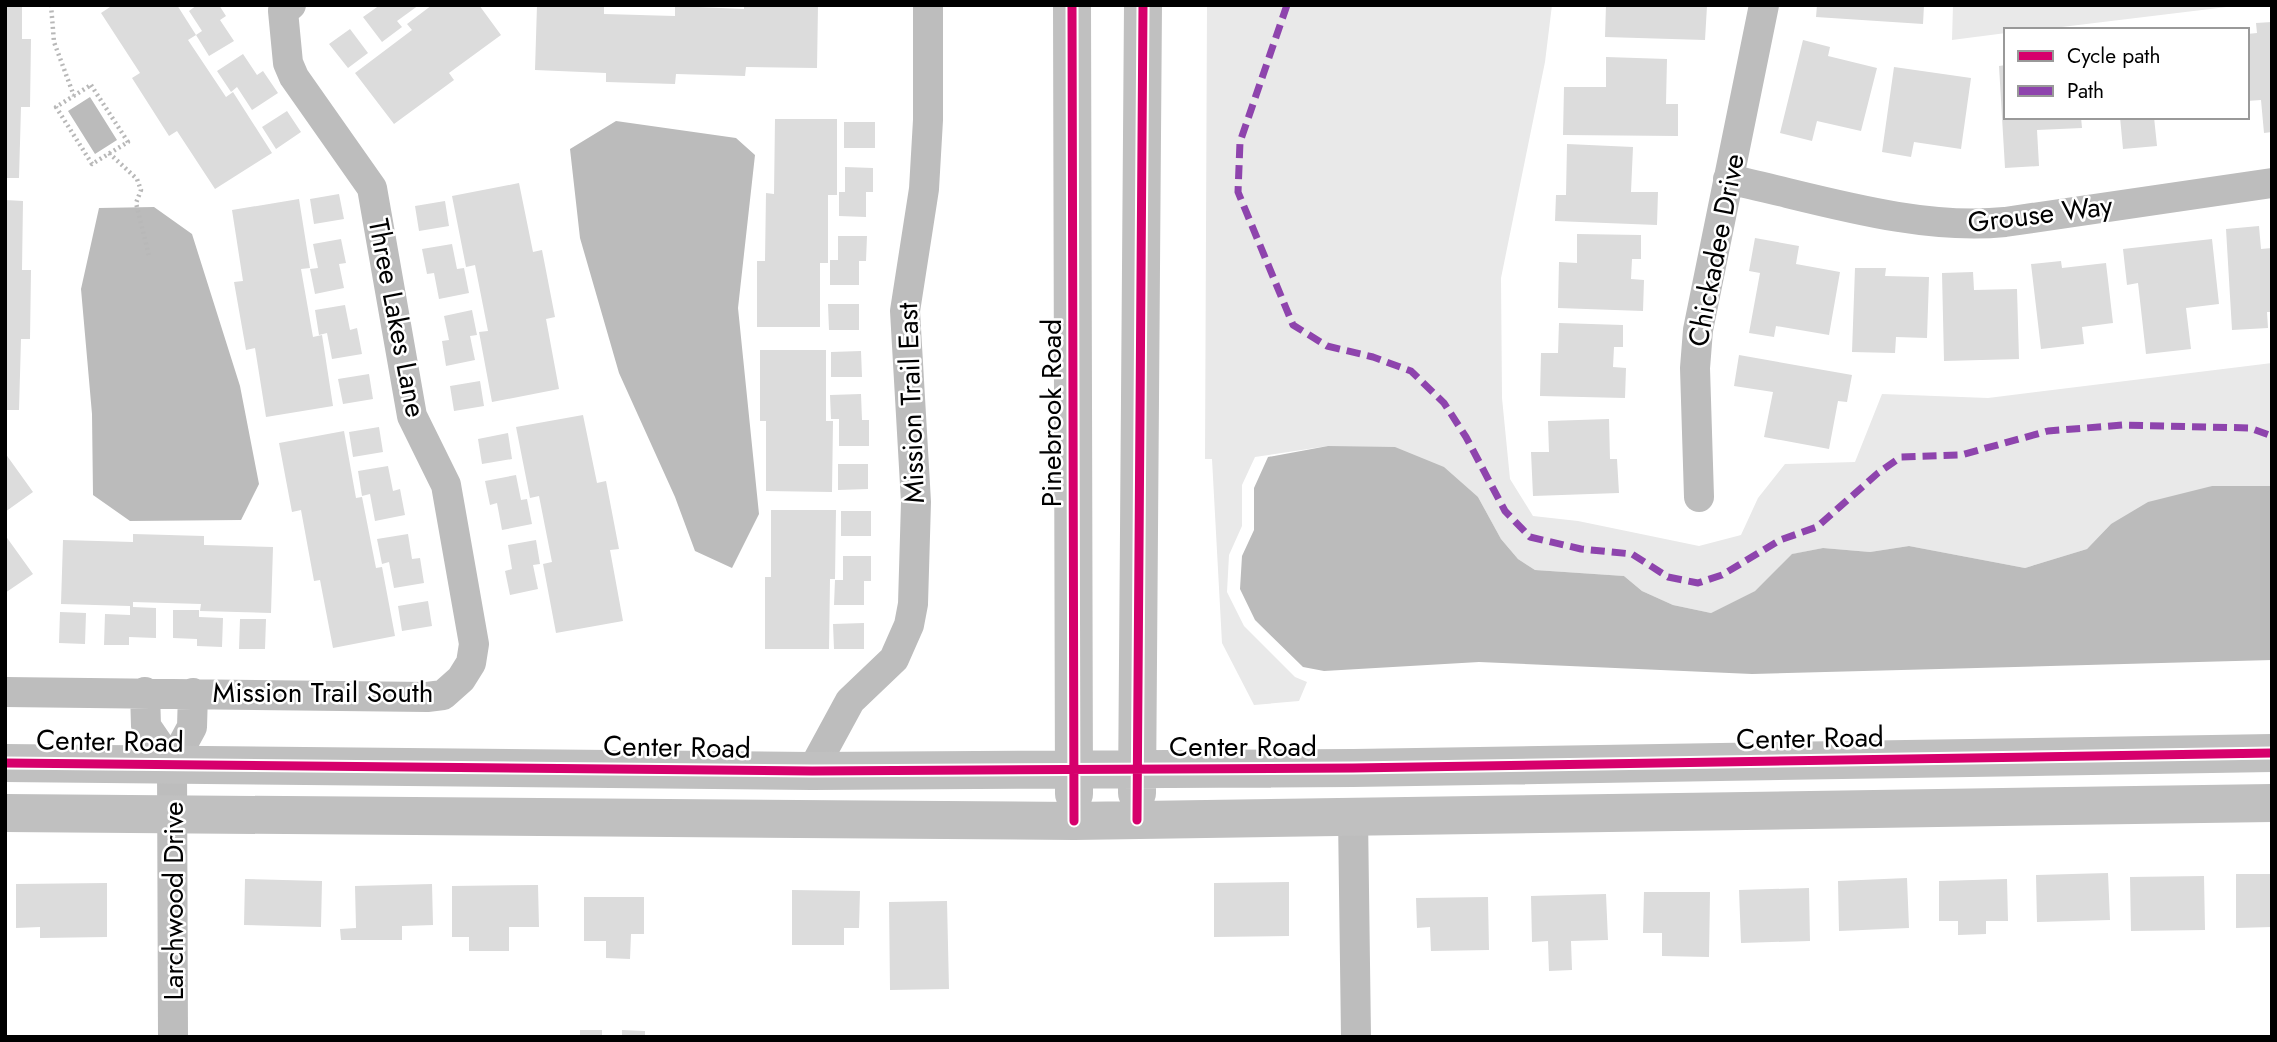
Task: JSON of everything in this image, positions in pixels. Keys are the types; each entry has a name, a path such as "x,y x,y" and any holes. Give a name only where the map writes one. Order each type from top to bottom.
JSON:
{"street":[{"name":"Mission Trail East","path":"812,771 850,701 894,659 909,625 913,604 916,502 905,312 924,189 928,120 928,5"},
{"name":"Pinebrook Road","path":"1072,5 1074,821"},
{"path":"1137,820 1143,5"},
{"name":"Chickadee Drive","path":"1699,497 1695,379 1698,330 1764,5"},
{"name":"Three Lakes Lane","path":"280,7 288,63 294,77 372,188 412,416 446,485 470,613 474,644 471,663 451,688"},
{"name":"Grouse Way","path":"1728,179 1910,218 1961,225 2005,222 2272,183"},
{"name":"Mission Trail South","path":"5,692 414,697 443,695 451,688"},
{"path":"145,692 146,726 172,764"},
{"name":"Mission Trail South","path":"172,764 192,727 193,693"},
{"name":"Center Road","path":"5,763 812,771 2272,753"},
{"name":"Larchwood Drive","path":"172,764 173,1037"},
{"path":"5,813 1074,821 2272,803"},
{"path":"1353,816 1356,1037"}],"path":[{"path":"51,5 54,42 74,96"},
{"path":"91,85 128,142 109,153 92,163 56,107 91,85"},
{"path":"109,153 136,179 141,190 136,203 149,256"}],"shaded area":[{"path":"1207,5 1552,5 1545,62 1501,278 1502,398 1510,479 1533,516 1578,521 1699,546 1741,535 1758,498 1785,464 1855,462 1882,394 1988,398 2272,363 2272,486 2212,486 2111,524 2087,549 2025,568 1909,546 1870,552 1823,548 1793,554 1755,591 1711,613 1673,605 1642,591 1624,576 1535,570 1518,559 1501,539 1478,497 1328,446 1255,457 1242,485 1242,526 1229,555 1227,592 1244,626 1295,677 1307,682 1299,701 1254,705 1222,643 1212,459 1205,459"},
{"path":"1953,5 2243,5 2053,28 2004,28 2004,33 1952,40"},
{"path":"90,97 117,140 95,154 68,111"},
{"path":"616,121 736,138 755,155 738,308 759,514 732,568 695,551 675,497 619,373 580,238 570,149"},
{"path":"154,207 192,234 240,386 259,484 241,520 130,521 93,495 92,414 81,289 99,208"},
{"path":"1328,446 1395,447 1444,467 1478,497 1501,539 1518,559 1535,570 1624,576 1642,591 1673,605 1711,613 1755,591 1792,554 1823,548 1870,552 1909,546 2025,568 2087,549 2111,524 2148,502 2212,486 2272,486 2272,660 1752,674 1479,662 1324,671 1303,667 1255,620 1240,589 1242,556 1254,530 1254,488 1268,457"}],"building":[{"path":"5,5 22,5 22,39 31,39 30,107 21,107 19,178 5,178"},
{"path":"113,5 177,5 196,35 188,40 226,97 233,92 272,153 215,189 177,131 169,136 132,78 140,73 101,13"},
{"path":"197,5 219,5 226,16 220,20 234,41 209,56 196,35 202,31 189,11"},
{"path":"380,5 419,5 397,21 402,27 382,42 363,17"},
{"path":"432,5 479,5 501,35 449,73 454,80 394,124 355,73 412,30 407,24"},
{"path":"537,5 604,5 604,14 675,16 675,6 744,9 744,5 818,5 817,68 746,67 745,76 676,74 675,84 606,82 606,73 535,70"},
{"path":"1606,5 1707,6 1705,40 1605,37"},
{"path":"1817,5 1924,5 1923,24 1816,17"},
{"path":"2272,22 2272,132 2264,133 2261,100 2249,101 2249,34 2257,33 2256,23"},
{"path":"350,29 368,53 348,68 329,44"},
{"path":"1803,40 1830,47 1828,56 1877,68 1861,131 1817,121 1812,141 1780,133"},
{"path":"243,54 257,75 263,71 278,93 252,110 237,87 231,92 217,71"},
{"path":"1606,57 1667,59 1666,104 1678,104 1678,136 1563,135 1564,87 1606,87"},
{"path":"2004,65 2004,119 2081,119 2082,128 2037,130 2039,166 2005,168 1999,66"},
{"path":"1894,67 1971,78 1961,149 1914,142 1911,157 1882,152"},
{"path":"287,111 301,132 276,149 262,127"},
{"path":"775,119 837,119 837,195 828,195 828,263 820,263 820,327 757,327 757,261 765,261 766,193 774,194"},
{"path":"2120,119 2154,119 2157,146 2123,149"},
{"path":"844,122 875,122 875,148 844,148"},
{"path":"1567,144 1633,147 1631,192 1658,192 1657,225 1555,221 1556,195 1566,195"},
{"path":"845,167 873,168 873,192 866,192 866,217 839,216 839,192 845,192"},
{"path":"519,183 533,252 542,250 555,317 546,319 559,389 492,402 479,332 488,331 475,265 466,267 452,196"},
{"path":"339,194 344,219 314,224 310,199"},
{"path":"299,199 310,268 301,269 313,337 322,335 333,406 266,417 255,348 246,350 234,282 243,281 232,210"},
{"path":"5,200 23,201 22,270 31,270 30,339 21,339 19,410 5,410"},
{"path":"445,201 449,226 419,231 415,206"},
{"path":"2259,226 2261,249 2272,248 2272,312 2267,312 2268,328 2232,330 2226,229"},
{"path":"1577,234 1641,235 1641,259 1632,259 1631,279 1644,280 1643,311 1558,308 1559,262 1577,263"},
{"path":"838,236 867,236 866,261 859,261 859,285 830,285 830,260 838,260"},
{"path":"1755,238 1799,246 1796,264 1840,272 1829,335 1776,326 1774,337 1749,333 1760,273 1749,271"},
{"path":"341,239 346,263 339,264 344,288 315,294 310,269 318,268 313,244"},
{"path":"2212,239 2219,304 2186,308 2191,349 2146,354 2138,283 2127,285 2123,249"},
{"path":"452,244 457,269 464,268 469,293 439,299 434,273 427,274 422,249"},
{"path":"2061,261 2062,268 2106,263 2113,323 2082,327 2084,344 2041,349 2031,264"},
{"path":"1855,268 1886,268 1885,276 1929,277 1927,338 1896,337 1895,353 1852,352"},
{"path":"1973,272 1974,290 2017,289 2019,359 1944,361 1942,273"},
{"path":"828,304 859,304 859,330 829,330"},
{"path":"345,305 350,330 357,328 362,354 332,359 327,333 319,335 315,310"},
{"path":"472,310 477,335 470,336 475,360 446,366 442,341 449,340 444,316"},
{"path":"1559,323 1623,325 1623,347 1614,347 1613,367 1626,368 1625,398 1540,396 1541,353 1558,353"},
{"path":"760,350 826,350 826,421 833,421 832,492 766,491 766,421 760,421"},
{"path":"861,351 862,377 831,377 831,352"},
{"path":"1739,355 1852,375 1847,402 1838,401 1829,449 1764,437 1773,392 1734,386"},
{"path":"369,374 373,399 343,404 338,379"},
{"path":"480,381 484,406 454,411 450,386"},
{"path":"861,394 862,420 869,420 869,446 839,446 839,419 831,419 830,395"},
{"path":"583,415 597,483 606,481 619,549 610,550 623,621 556,633 543,564 552,562 539,496 530,498 516,427"},
{"path":"1609,419 1610,459 1617,459 1619,493 1533,496 1531,452 1549,452 1548,421"},
{"path":"379,427 383,452 353,457 349,432"},
{"path":"344,431 356,498 362,497 376,568 382,567 395,636 333,648 320,580 314,581 301,510 292,512 279,443"},
{"path":"508,433 512,459 482,464 478,439"},
{"path":"5,453 33,492 5,512"},
{"path":"838,464 868,464 868,489 838,490"},
{"path":"388,466 393,491 400,489 405,515 375,521 370,494 362,496 358,471"},
{"path":"516,475 521,500 527,499 532,524 502,530 497,503 490,505 485,481"},
{"path":"771,510 836,510 835,579 830,579 829,649 765,649 765,577 771,577"},
{"path":"841,511 871,511 871,536 841,536"},
{"path":"133,534 204,536 204,545 273,547 271,613 200,611 201,604 133,602 133,607 156,608 156,638 129,637 129,645 104,645 105,614 130,615 130,606 61,604 63,540 133,542"},
{"path":"408,534 412,559 420,558 424,583 394,588 389,562 382,564 377,539"},
{"path":"5,535 33,574 5,593"},
{"path":"536,540 540,564 533,565 538,589 510,595 505,571 512,569 508,545"},
{"path":"843,556 871,556 871,581 864,581 864,605 834,605 835,580 843,580"},
{"path":"428,601 432,626 402,631 398,606"},
{"path":"173,610 199,610 199,617 223,618 222,647 197,646 197,639 173,638"},
{"path":"60,612 86,613 85,644 59,643"},
{"path":"240,619 266,619 265,649 239,649"},
{"path":"864,623 864,649 834,649 833,624"},
{"path":"2108,873 2110,920 2037,922 2036,875"},
{"path":"2236,874 2272,874 2272,927 2236,928"},
{"path":"2204,876 2205,930 2131,931 2130,877"},
{"path":"1907,878 1909,928 1839,931 1838,881"},
{"path":"245,879 322,881 321,927 244,925"},
{"path":"2007,879 2008,921 1986,921 1986,934 1958,935 1958,921 1939,921 1939,881"},
{"path":"1289,882 1289,936 1214,937 1214,883"},
{"path":"107,883 107,937 40,938 40,927 16,928 16,884"},
{"path":"432,884 433,925 402,926 402,940 341,940 340,929 356,928 355,886"},
{"path":"538,885 539,927 509,927 509,951 469,951 469,937 452,937 452,886"},
{"path":"1809,888 1810,941 1741,943 1739,890"},
{"path":"792,890 860,891 859,928 844,928 844,945 792,945"},
{"path":"1644,892 1710,892 1709,957 1662,956 1662,933 1643,933"},
{"path":"1606,894 1608,940 1571,941 1572,970 1549,971 1548,941 1532,942 1531,896"},
{"path":"584,897 644,897 644,934 631,934 630,959 606,958 606,941 584,941"},
{"path":"1488,897 1489,950 1431,951 1430,927 1417,928 1416,898"},
{"path":"947,901 949,989 890,990 889,902"},
{"path":"580,1030 602,1030 602,1037 580,1037"},
{"path":"622,1030 645,1031 645,1037 622,1037"}],"marked path":[{"path":"1287,5 1240,142 1238,192 1293,325 1327,346 1373,357 1411,371 1444,403 1466,437 1505,511 1530,537 1581,549 1632,554 1668,577 1698,583 1722,575 1780,540 1817,527 1878,473 1901,457 1961,455 2048,431 2123,425 2250,428 2272,436"}],"cycle path":[{"path":"1072,5 1074,821"},
{"path":"1137,820 1143,5"},
{"path":"5,763 812,771 1353,768 2272,753"}]}
